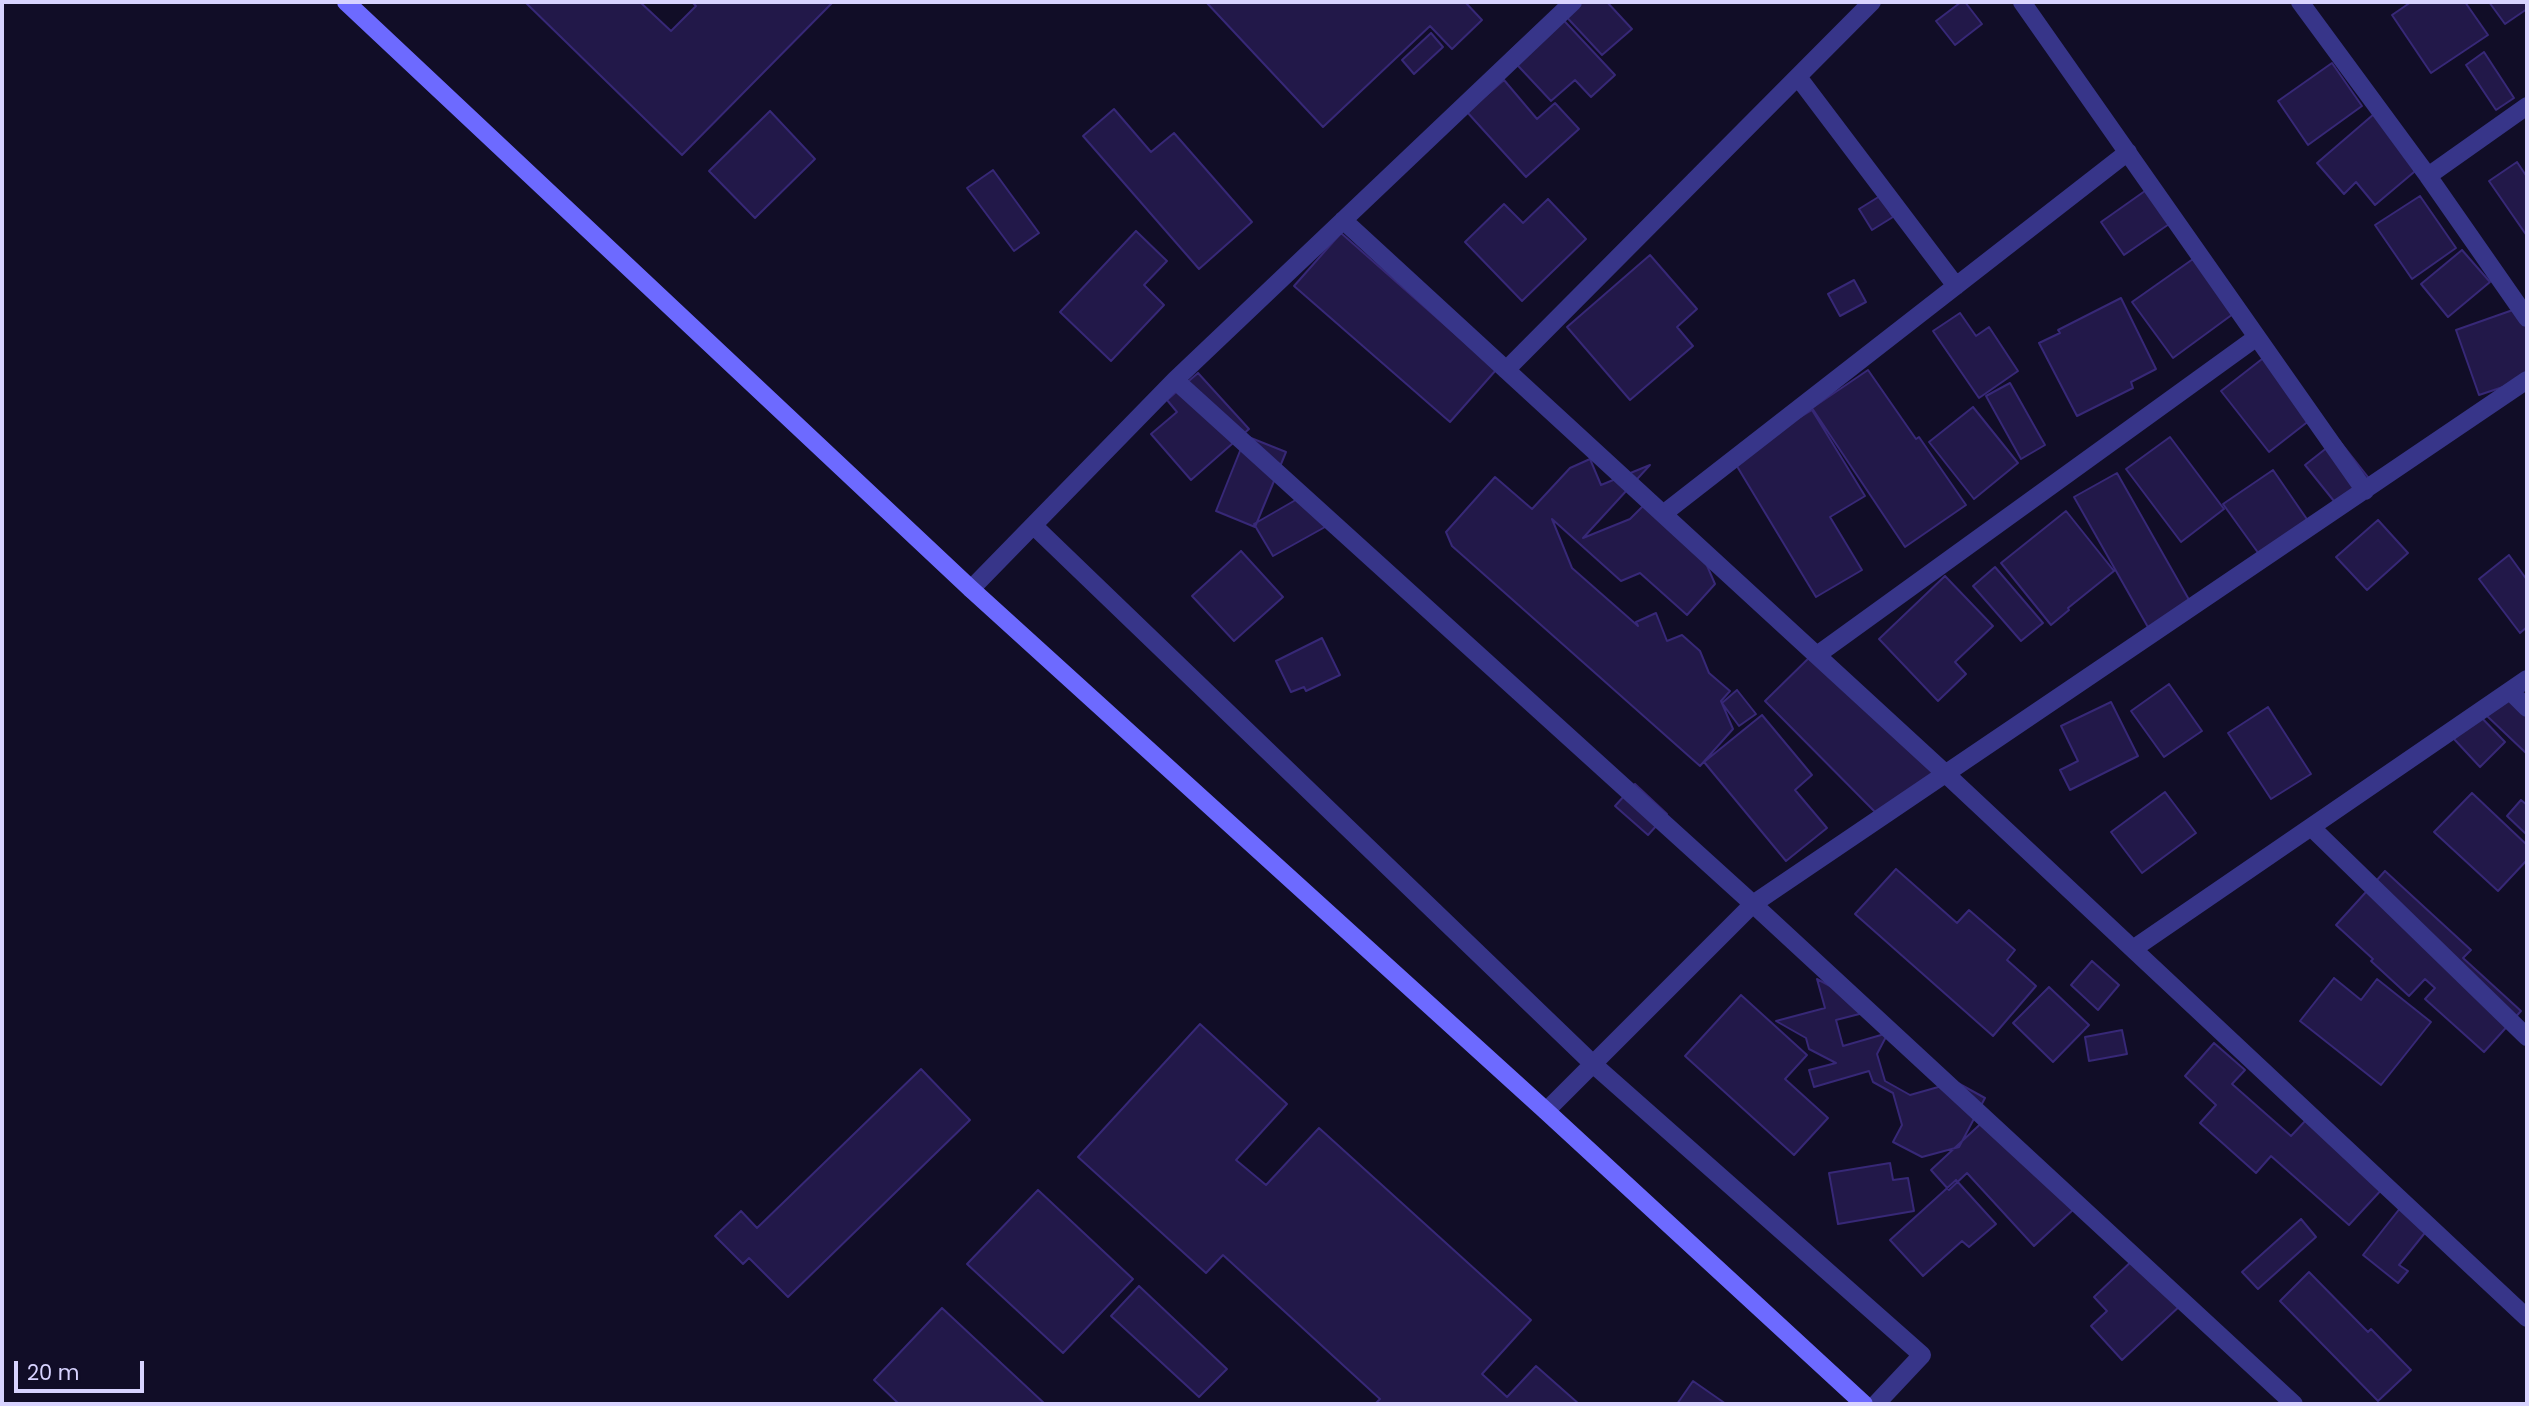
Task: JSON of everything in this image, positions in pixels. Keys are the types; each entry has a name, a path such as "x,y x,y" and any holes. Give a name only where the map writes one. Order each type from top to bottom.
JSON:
{"main road":[{"path":"346,2 971,589 1864,1404"}],"street":[{"path":"971,589 1175,380 1573,2"},
{"path":"1506,370 1872,2"},
{"path":"2022,2 2365,491"},
{"path":"2300,2 2428,176 2527,317"},
{"path":"1797,77 1956,286"},
{"path":"2428,176 2527,106"},
{"path":"1663,514 2128,152"},
{"path":"1343,220 1947,775 2527,1318"},
{"path":"1817,655 2257,337"},
{"path":"1175,380 1753,904 2294,1404"},
{"path":"1546,1111 1753,904 2527,380"},
{"path":"1034,526 1593,1064 1922,1355 1875,1404"},
{"path":"2133,949 2527,679"},
{"path":"2510,691 2527,708"},
{"path":"2311,827 2527,1037"}],"building":[{"path":"525,2 640,2 671,31 696,6 692,2 833,2 682,155"},
{"path":"1206,2 1465,2 1482,20 1452,49 1430,26 1323,127"},
{"path":"1569,2 1607,2 1632,29 1602,55 1560,10"},
{"path":"1961,2 1965,2 1982,24 1955,45 1936,21"},
{"path":"2411,2 2465,2 2488,35 2431,73 2392,15"},
{"path":"2489,2 2527,2 2527,9 2505,24"},
{"path":"1554,10 1615,75 1591,97 1575,80 1551,101 1507,54"},
{"path":"1431,33 1443,47 1414,74 1402,60"},
{"path":"2484,52 2514,98 2496,110 2466,65"},
{"path":"2332,63 2362,106 2308,145 2278,101"},
{"path":"1504,80 1537,119 1555,103 1579,129 1526,177 1467,112"},
{"path":"1114,109 1151,152 1174,133 1252,222 1199,269 1083,136"},
{"path":"770,111 815,159 755,218 709,171"},
{"path":"2374,114 2420,167 2375,205 2356,182 2344,194 2317,163"},
{"path":"2517,162 2527,177 2527,236 2489,181"},
{"path":"993,170 1039,233 1014,251 967,188"},
{"path":"2152,186 2175,220 2124,255 2101,222"},
{"path":"1880,196 1893,217 1872,230 1859,209"},
{"path":"2420,196 2456,248 2412,279 2375,225"},
{"path":"1548,199 1586,239 1522,301 1465,242 1504,204 1523,223"},
{"path":"1136,231 1167,261 1144,285 1164,305 1111,361 1060,312"},
{"path":"1341,233 1496,370 1450,422 1294,286"},
{"path":"2462,250 2490,282 2448,317 2421,284"},
{"path":"1650,255 1697,309 1677,327 1693,346 1630,400 1567,327"},
{"path":"2193,259 2233,314 2173,358 2132,302"},
{"path":"1854,280 1866,302 1840,316 1828,294"},
{"path":"2121,298 2156,369 2131,382 2133,388 2077,416 2039,343 2060,333 2058,330"},
{"path":"2527,305 2527,379 2479,395 2456,330"},
{"path":"1960,313 1976,336 1989,327 2018,371 1979,398 1933,331"},
{"path":"2271,352 2319,413 2269,452 2221,391"},
{"path":"1868,370 1966,505 1905,547 1812,408"},
{"path":"1198,373 1249,429 1191,480 1151,434 1177,412 1167,400"},
{"path":"2010,383 2045,445 2021,459 1986,396"},
{"path":"1973,407 2018,463 1974,499 1929,442"},
{"path":"1812,410 1865,496 1830,517 1862,570 1816,597 1732,458"},
{"path":"1246,436 1286,452 1255,527 1216,511"},
{"path":"2170,437 2224,509 2181,542 2126,469"},
{"path":"2338,439 2375,486 2342,511 2305,465"},
{"path":"1590,459 1601,485 1650,465 1583,538 1630,519 1645,504 1702,554 1715,584 1687,615 1640,573 1621,581 1552,519 1572,568 1638,626 1636,622 1656,613 1667,641 1682,635 1700,651 1709,673 1730,691 1721,701 1733,729 1700,766 1452,546 1446,532 1495,477 1532,509 1570,468"},
{"path":"2273,470 2313,528 2264,561 2223,504"},
{"path":"2117,473 2196,612 2153,636 2074,497"},
{"path":"1306,494 1325,527 1273,556 1254,524"},
{"path":"2066,511 2114,571 2051,625 2001,563"},
{"path":"2378,520 2408,553 2367,590 2336,557"},
{"path":"1241,551 1283,597 1234,641 1192,596"},
{"path":"2509,555 2527,580 2527,627 2520,633 2479,579"},
{"path":"1995,567 2043,623 2021,641 1973,586"},
{"path":"1945,576 1993,626 1955,662 1966,674 1938,701 1879,639"},
{"path":"1322,638 1340,675 1306,691 1304,687 1291,692 1276,661"},
{"path":"1817,650 1938,772 1886,823 1765,701"},
{"path":"2169,684 2202,731 2164,757 2131,711"},
{"path":"2514,688 2527,701 2527,754 2487,716"},
{"path":"1737,690 1756,714 1739,726 1722,703"},
{"path":"2111,702 2138,756 2070,790 2060,770 2078,761 2061,726"},
{"path":"2268,707 2311,774 2271,799 2228,733"},
{"path":"1762,715 1812,775 1795,790 1827,828 1786,861 1704,762"},
{"path":"2479,715 2505,742 2480,767 2454,739"},
{"path":"1635,784 1667,814 1648,835 1615,806"},
{"path":"2165,792 2196,833 2142,873 2111,832"},
{"path":"2472,793 2527,845 2527,860 2498,891 2434,832"},
{"path":"2521,800 2527,805 2527,835 2507,816"},
{"path":"1896,869 1957,923 1969,910 2015,950 2007,960 2036,986 1993,1036 1855,914"},
{"path":"2385,871 2471,950 2463,958 2521,1011 2484,1052 2425,999 2435,988 2425,979 2409,996 2336,925"},
{"path":"2092,961 2119,985 2098,1010 2071,985"},
{"path":"2334,978 2361,1000 2377,979 2431,1022 2381,1085 2300,1021"},
{"path":"1817,979 1875,1010 1836,1020 1843,1046 1888,1033 1877,1054 1885,1081 1910,1095 1956,1082 1985,1098 1959,1147 1922,1157 1893,1142 1902,1125 1893,1093 1873,1082 1869,1071 1814,1087 1809,1070 1836,1063 1809,1049 1806,1038 1776,1021 1825,1008"},
{"path":"2049,987 2089,1025 2053,1062 2013,1023"},
{"path":"1741,995 1807,1055 1785,1079 1828,1118 1794,1155 1685,1056"},
{"path":"1200,1024 1287,1104 1236,1160 1266,1185 1319,1128 1531,1320 1482,1374 1507,1397 1536,1366 1579,1404 1375,1404 1380,1399 1223,1255 1206,1273 1078,1157"},
{"path":"2122,1030 2127,1054 2089,1061 2085,1037"},
{"path":"2214,1043 2245,1070 2232,1084 2291,1136 2307,1119 2384,1187 2349,1225 2271,1156 2256,1173 2200,1123 2216,1105 2185,1076"},
{"path":"921,1069 970,1120 788,1297 749,1258 743,1264 715,1236 741,1211 757,1228"},
{"path":"1989,1116 2075,1208 2034,1246 1967,1173 1949,1190 1931,1170"},
{"path":"1890,1163 1893,1180 1908,1178 1914,1211 1838,1224 1829,1173"},
{"path":"1956,1180 1996,1224 1969,1247 1962,1241 1923,1276 1890,1240"},
{"path":"1038,1190 1133,1279 1063,1353 967,1264"},
{"path":"2401,1207 2428,1229 2399,1265 2408,1271 2398,1283 2363,1255"},
{"path":"2301,1219 2316,1237 2258,1289 2242,1272"},
{"path":"2136,1257 2182,1304 2122,1360 2091,1326 2107,1311 2094,1297"},
{"path":"2309,1272 2368,1332 2371,1329 2411,1370 2378,1401 2280,1301"},
{"path":"1139,1286 1227,1369 1199,1397 1111,1316"},
{"path":"942,1308 1045,1404 899,1404 874,1380"},
{"path":"1693,1381 1726,1404 1677,1404"}]}
